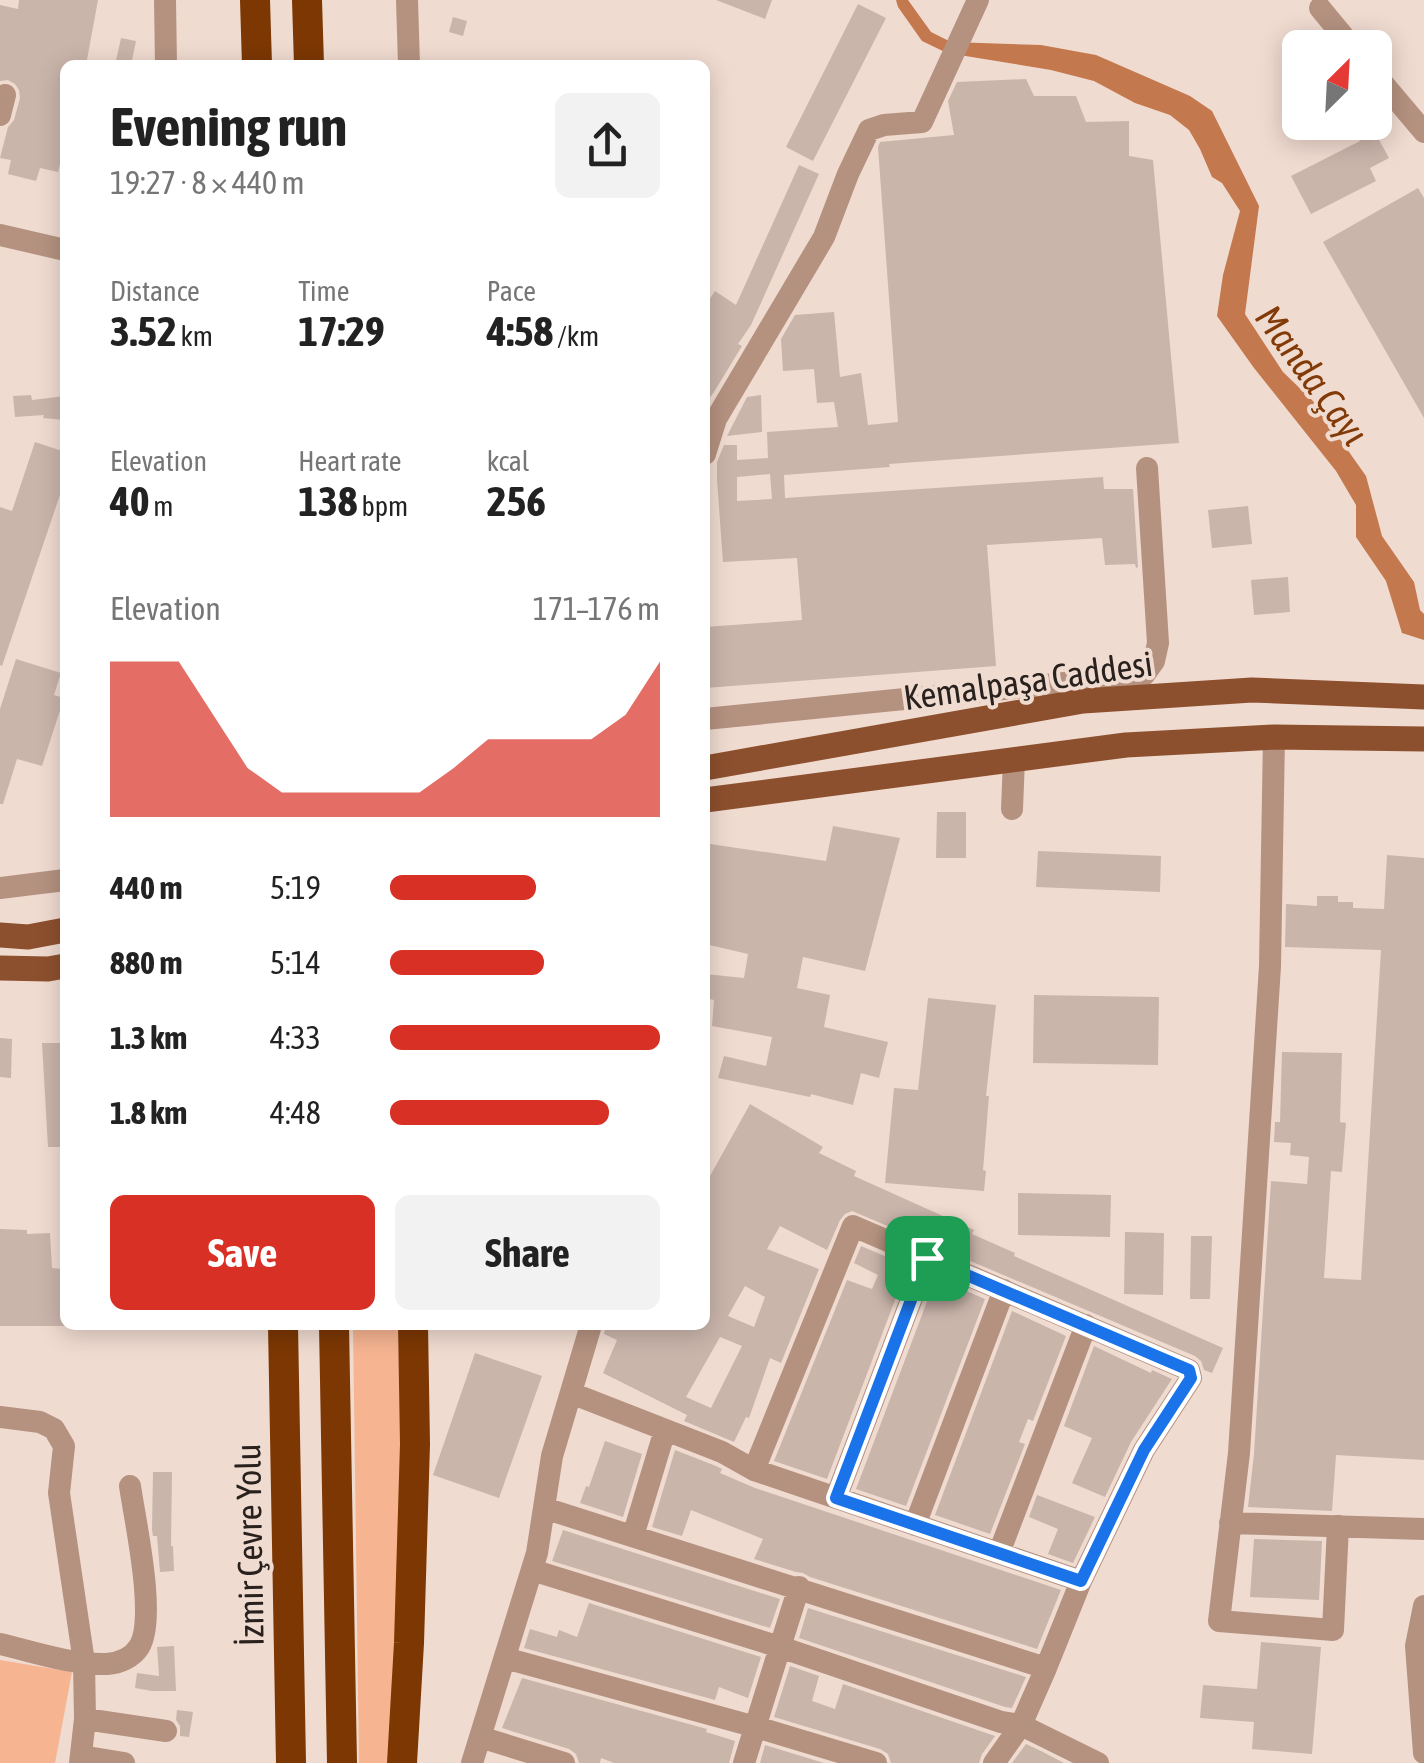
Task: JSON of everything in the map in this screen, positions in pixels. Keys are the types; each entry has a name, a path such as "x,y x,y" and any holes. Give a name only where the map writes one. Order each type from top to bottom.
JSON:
{"highway":[{"path":"255,0 256,60"},
{"path":"307,0 309,60"},
{"name":"İzmir Çevre Yolu","path":"282,1330 291,1763"},
{"path":"334,1330 342,1763"},
{"path":"402,1763 416,1444 413,1330"}],"main road":[{"name":"Kemalpaşa Caddesi","path":"710,767 1084,701 1252,690 1424,697"},
{"path":"710,799 1126,745 1274,737 1424,739"},
{"path":"0,935 28,937 60,931"},
{"path":"0,968 60,967"}],"street":[{"path":"165,0 166,60"},
{"path":"407,0 409,60"},
{"path":"710,436 716,418 824,237 869,130 922,122 978,0"},
{"path":"1320,8 1338,30"},
{"path":"1392,94 1424,132"},
{"path":"0,235 60,249"},
{"path":"710,718 1144,674 1154,661 1158,644 1147,468"},
{"path":"1274,737 1270,966 1239,1453 1218,1621 1333,1630 1338,1526"},
{"path":"1012,809 1014,759"},
{"path":"0,888 60,881"},
{"path":"754,1470 853,1226 1189,1370 1191,1378 1144,1450 1081,1581 1020,1724 994,1763"},
{"path":"836,1498 927,1258"},
{"path":"915,1525 1004,1290"},
{"path":"999,1553 1086,1325"},
{"path":"472,1763 538,1553 552,1456 586,1330"},
{"path":"570,1393 722,1452 754,1470 1081,1581"},
{"path":"0,1417 40,1422 54,1429 64,1446 59,1492 84,1662 85,1718 80,1760 124,1763"},
{"path":"633,1536 664,1430"},
{"path":"0,1644 110,1664 130,1658 142,1644 147,1595 130,1486"},
{"path":"544,1508 1046,1668"},
{"path":"1230,1523 1424,1529"},
{"path":"532,1570 780,1647 1000,1722 1020,1724 1098,1763"},
{"path":"744,1763 798,1588"},
{"path":"1424,1606 1416,1646 1424,1753"},
{"path":"505,1658 876,1763"},
{"path":"85,1718 166,1731"},
{"path":"480,1738 564,1763"}],"shaded area":[{"path":"896,0 908,0 931,32 951,42 1041,45 1096,55 1190,96 1212,111 1259,206 1245,314 1283,372 1313,401 1366,476 1382,536 1414,582 1424,614 1424,640 1402,633 1386,581 1356,537 1356,505 1336,471 1217,316 1240,211 1222,183 1212,177 1189,130 1170,115 1135,103 1094,81 947,53 922,41"},
{"path":"353,1330 398,1330 403,1518 391,1763 359,1763"},
{"path":"0,1660 72,1672 55,1763 0,1763"}],"building":[{"path":"19,0 98,0 87,60 60,60 58,172 40,168 36,181 8,174 11,160 0,158 20,98 15,84 0,81 0,5 18,9"},
{"path":"716,0 772,0 765,19"},
{"path":"858,4 886,18 813,161 786,147"},
{"path":"453,17 467,21 463,36 449,32"},
{"path":"121,38 136,41 132,60 116,60"},
{"path":"1026,79 1034,96 1076,96 1086,122 1129,121 1129,156 1153,160 1179,443 784,475 785,498 1103,477 1104,489 1133,489 1138,567 1105,565 1102,538 987,545 996,666 710,688 710,627 802,620 797,558 723,562 717,462 724,445 737,445 737,460 768,458 767,432 838,427 834,402 817,403 814,369 783,371 781,339 795,315 834,312 840,377 861,373 868,425 898,422 878,147 880,142 954,135 948,101 957,82","holes":["770,474 772,499 737,501 737,477"]},
{"path":"1379,140 1389,158 1370,168 1376,181 1311,214 1291,176 1360,141"},
{"path":"799,165 819,174 751,325 738,344 742,346 710,397 710,298 715,291 736,305"},
{"path":"1418,188 1424,198 1424,418 1323,242"},
{"path":"31,395 32,400 60,397 60,420 43,418 44,415 15,417 13,396"},
{"path":"761,395 762,432 727,436 747,397"},
{"path":"35,442 60,450 60,495 2,666 0,507 12,511"},
{"path":"1248,506 1252,544 1212,548 1208,510"},
{"path":"1288,577 1290,612 1254,615 1251,580"},
{"path":"16,659 60,673 54,695 60,697 60,710 42,766 17,759 3,804 0,804 0,709"},
{"path":"937,812 966,812 966,858 936,858"},
{"path":"833,826 900,838 865,971 803,957 797,988 830,995 824,1027 888,1042 879,1078 861,1073 853,1105 718,1078 724,1056 766,1066 772,1037 712,1026 714,1000 710,999 710,975 744,978 748,954 710,945 710,844 826,861"},
{"path":"1038,851 1161,856 1160,892 1036,887"},
{"path":"1387,855 1424,858 1424,1460 1336,1455 1332,1511 1248,1507 1271,1181 1307,1184 1309,1157 1290,1155 1291,1143 1274,1142 1275,1122 1280,1122 1282,1052 1342,1053 1340,1122 1346,1123 1342,1172 1331,1171 1324,1278 1361,1280 1381,950 1285,947 1286,904 1317,906 1317,896 1338,896 1338,902 1353,902 1353,908 1384,909"},
{"path":"1034,995 1159,997 1158,1065 1033,1063"},
{"path":"928,998 996,1005 986,1096 984,1191 885,1183 894,1088 918,1090"},
{"path":"0,1038 12,1039 11,1078 0,1077"},
{"path":"42,1043 60,1043 60,1147 48,1147"},
{"path":"750,1104 823,1147 819,1153 856,1171 854,1176 974,1230 972,1234 1015,1253 1014,1256 1223,1348 1212,1373 1204,1370 1195,1356 852,1211 840,1220 827,1250 780,1226 767,1249 819,1269 781,1363 770,1358 749,1418 746,1417 734,1442 684,1421 687,1415 603,1373 617,1340 604,1334 605,1330 710,1330 710,1176","holes":["745,1286 765,1297 754,1327 728,1316","720,1337 742,1346 711,1408 686,1397"]},
{"path":"1018,1193 1111,1195 1110,1237 1018,1235"},
{"path":"0,1229 50,1233 52,1268 60,1269 60,1326 0,1326"},
{"path":"1125,1232 1164,1233 1163,1295 1124,1294"},
{"path":"1191,1236 1212,1236 1210,1299 1190,1299"},
{"path":"861,1246 908,1266 827,1479 774,1461 847,1280 872,1289 878,1275 854,1263"},
{"path":"936,1278 985,1299 906,1506 856,1489"},
{"path":"1012,1311 1066,1336 1033,1421 1028,1419 1019,1442 1025,1444 990,1534 935,1515"},
{"path":"1094,1346 1172,1379 1131,1442 1105,1497 1072,1483 1092,1438 1064,1426"},
{"path":"475,1353 542,1376 499,1498 433,1475"},
{"path":"605,1441 642,1454 623,1517 580,1503"},
{"path":"675,1450 716,1466 722,1469 720,1473 755,1488 1061,1590 1037,1649 754,1559 763,1539 691,1510 682,1536 652,1527"},
{"path":"153,1472 172,1472 174,1571 160,1572 157,1536 153,1536 152,1530"},
{"path":"1037,1495 1095,1517 1073,1563 1048,1554 1058,1529 1029,1517"},
{"path":"563,1530 780,1599 770,1628 552,1561"},
{"path":"1254,1539 1322,1541 1319,1600 1250,1597"},
{"path":"589,1603 761,1657 748,1698 719,1687 715,1700 524,1648 530,1629 557,1637 559,1630 577,1637"},
{"path":"808,1608 1026,1677 1012,1708 1005,1707 799,1638"},
{"path":"1261,1642 1321,1647 1312,1754 1252,1749 1254,1722 1200,1718 1203,1685 1257,1689"},
{"path":"174,1646 176,1691 135,1688 137,1673 159,1676 157,1647"},
{"path":"790,1666 819,1676 812,1701 835,1709 843,1684 995,1736 979,1763 891,1763 888,1754 880,1749 774,1717"},
{"path":"522,1678 707,1729 706,1732 735,1741 729,1763 614,1763 601,1758 600,1763 579,1763 569,1749 502,1728"},
{"path":"177,1710 193,1712 189,1737 180,1736"},
{"path":"1026,1744 1043,1752 1064,1763 1012,1763"},
{"path":"765,1745 824,1763 760,1763"}],"route":[{"path":"927,1258 1189,1370 1191,1378 1144,1450 1081,1581 836,1498 927,1258"}],"water label":[{"name":"Manda Çayı","path":"1312,375"}]}
